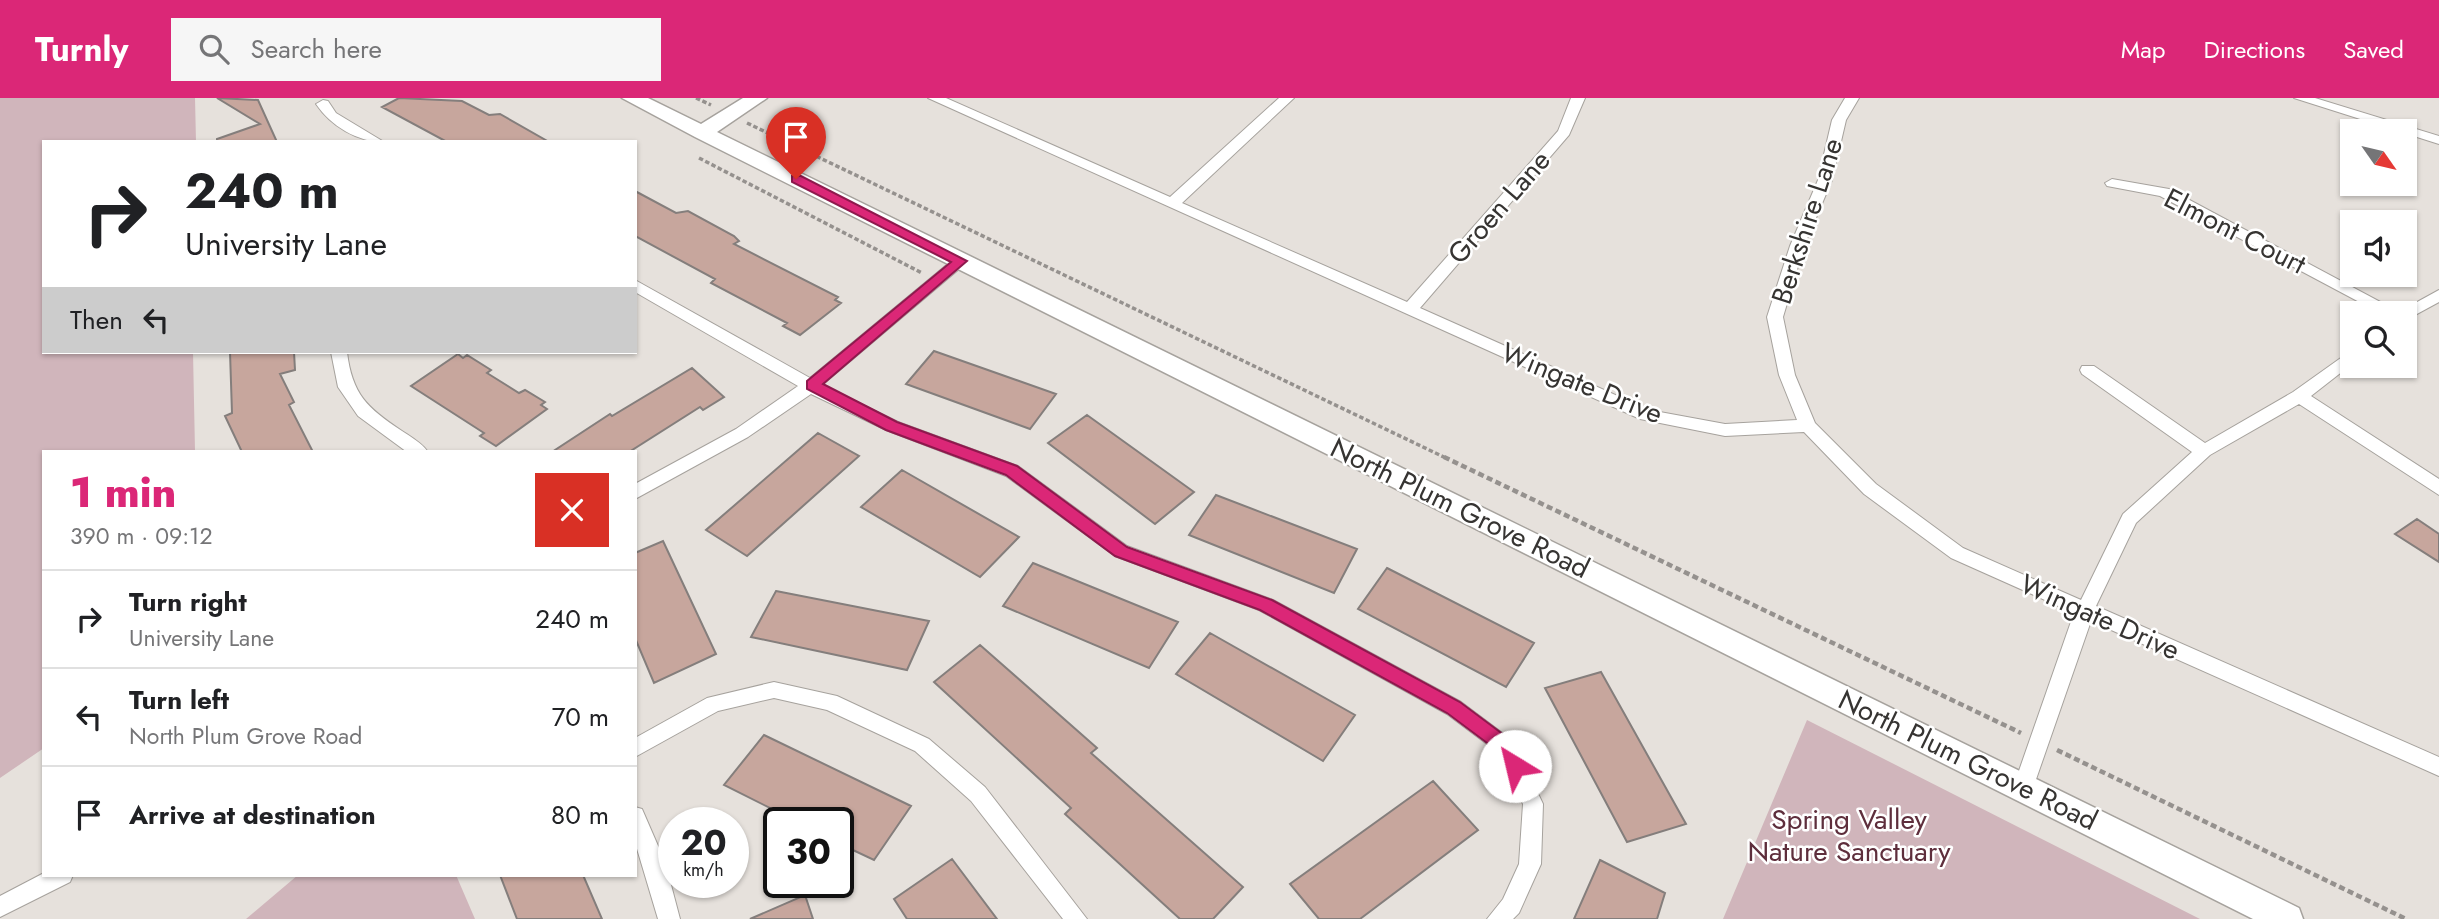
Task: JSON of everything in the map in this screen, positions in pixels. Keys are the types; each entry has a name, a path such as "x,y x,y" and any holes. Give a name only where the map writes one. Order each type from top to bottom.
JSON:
{"street":[{"name":"North Plum Grove Road","path":"632,98 701,145 960,261 2287,919"},
{"path":"701,145 757,98"},
{"name":"Wingate Drive","path":"935,98 1646,415 1725,430 1808,426 1870,489 1957,553 2439,767"},
{"path":"1173,203 1287,98"},
{"name":"Groen Lane","path":"1409,310 1564,132 1578,98"},
{"name":"Berkshire Lane","path":"1808,426 1787,375 1776,317 1797,246 1825,180 1839,120 1852,98"},
{"path":"2301,98 2439,140"},
{"path":"323,104 331,116 373,140"},
{"name":"Elmont Court","path":"2112,183 2164,192 2369,301"},
{"path":"637,491 742,433 812,385 939,282 960,261"},
{"path":"637,286 812,385 892,426 1012,471 1121,551 1266,605 1454,708 1506,747 1533,804 1530,864 1511,906 1498,919"},
{"path":"2417,308 2439,295"},
{"path":"339,354 339,374 351,400 416,450"},
{"path":"2023,788 2085,610 2129,519 2204,451 2299,397 2340,365"},
{"path":"2088,370 2204,451"},
{"path":"2299,397 2439,488"},
{"path":"637,747 714,704 774,690 830,702 922,745 969,786 1076,919"},
{"path":"637,821 654,862 669,919"},
{"path":"0,907 58,877"}],"path":[{"path":"696,98 708,104"},
{"path":"753,125 2406,919"},
{"path":"701,145 939,282"}],"green space":[{"path":"0,98 195,98 196,140 42,140 42,354 193,354 195,450 42,450 42,749 0,778"},
{"name":"Spring Valley Nature Sanctuary","path":"1807,720 2200,919 1723,919"},
{"path":"296,877 457,877 475,919 246,919"}],"building":[{"path":"217,98 258,100 276,140 217,140 260,124"},
{"path":"399,98 462,101 489,115 500,114 546,140 443,140 382,107"},
{"path":"637,192 676,213 688,211 734,236 739,241 734,244 838,297 835,300 841,303 800,335 783,326 787,323 711,283 715,279 637,237"},
{"path":"934,351 1056,394 1030,429 906,384"},
{"path":"230,354 294,354 295,370 280,374 294,402 289,405 312,450 241,450 225,416 232,413"},
{"path":"458,354 463,358 467,355 491,370 487,373 519,393 525,390 545,402 541,405 547,409 496,446 480,436 484,433 411,386"},
{"path":"692,368 724,397 703,410 700,407 632,450 555,450 610,414 612,416"},
{"path":"1087,415 1194,492 1155,524 1048,443"},
{"path":"818,433 859,456 747,556 706,530"},
{"path":"902,470 1019,537 980,577 861,507"},
{"path":"1216,495 1357,549 1334,593 1189,535"},
{"path":"2417,519 2439,534 2439,562 2395,534"},
{"path":"663,541 716,654 654,683 637,643 637,552"},
{"path":"1033,563 1178,622 1149,668 1003,606"},
{"path":"1387,568 1534,643 1506,687 1358,609"},
{"path":"776,591 929,621 907,670 751,637"},
{"path":"1210,633 1355,715 1323,761 1176,674"},
{"path":"980,645 1097,748 1091,753 1243,887 1213,919 1180,919 1065,814 1071,808 934,682"},
{"path":"1601,672 1686,824 1627,842 1545,688"},
{"path":"764,735 911,806 874,860 854,851 854,807 768,807 724,785"},
{"path":"1433,781 1478,830 1360,919 1319,919 1290,884"},
{"path":"952,859 997,919 907,919 894,899"},
{"path":"1600,860 1665,893 1657,919 1574,919"},
{"path":"501,877 584,877 602,919 517,919"},
{"path":"798,898 806,898 813,919 750,919"}],"route":[{"path":"796,179 960,261 936,284 812,385 835,400 892,426 1012,471 1121,551 1266,605 1454,708 1506,747 1515,766"}]}
